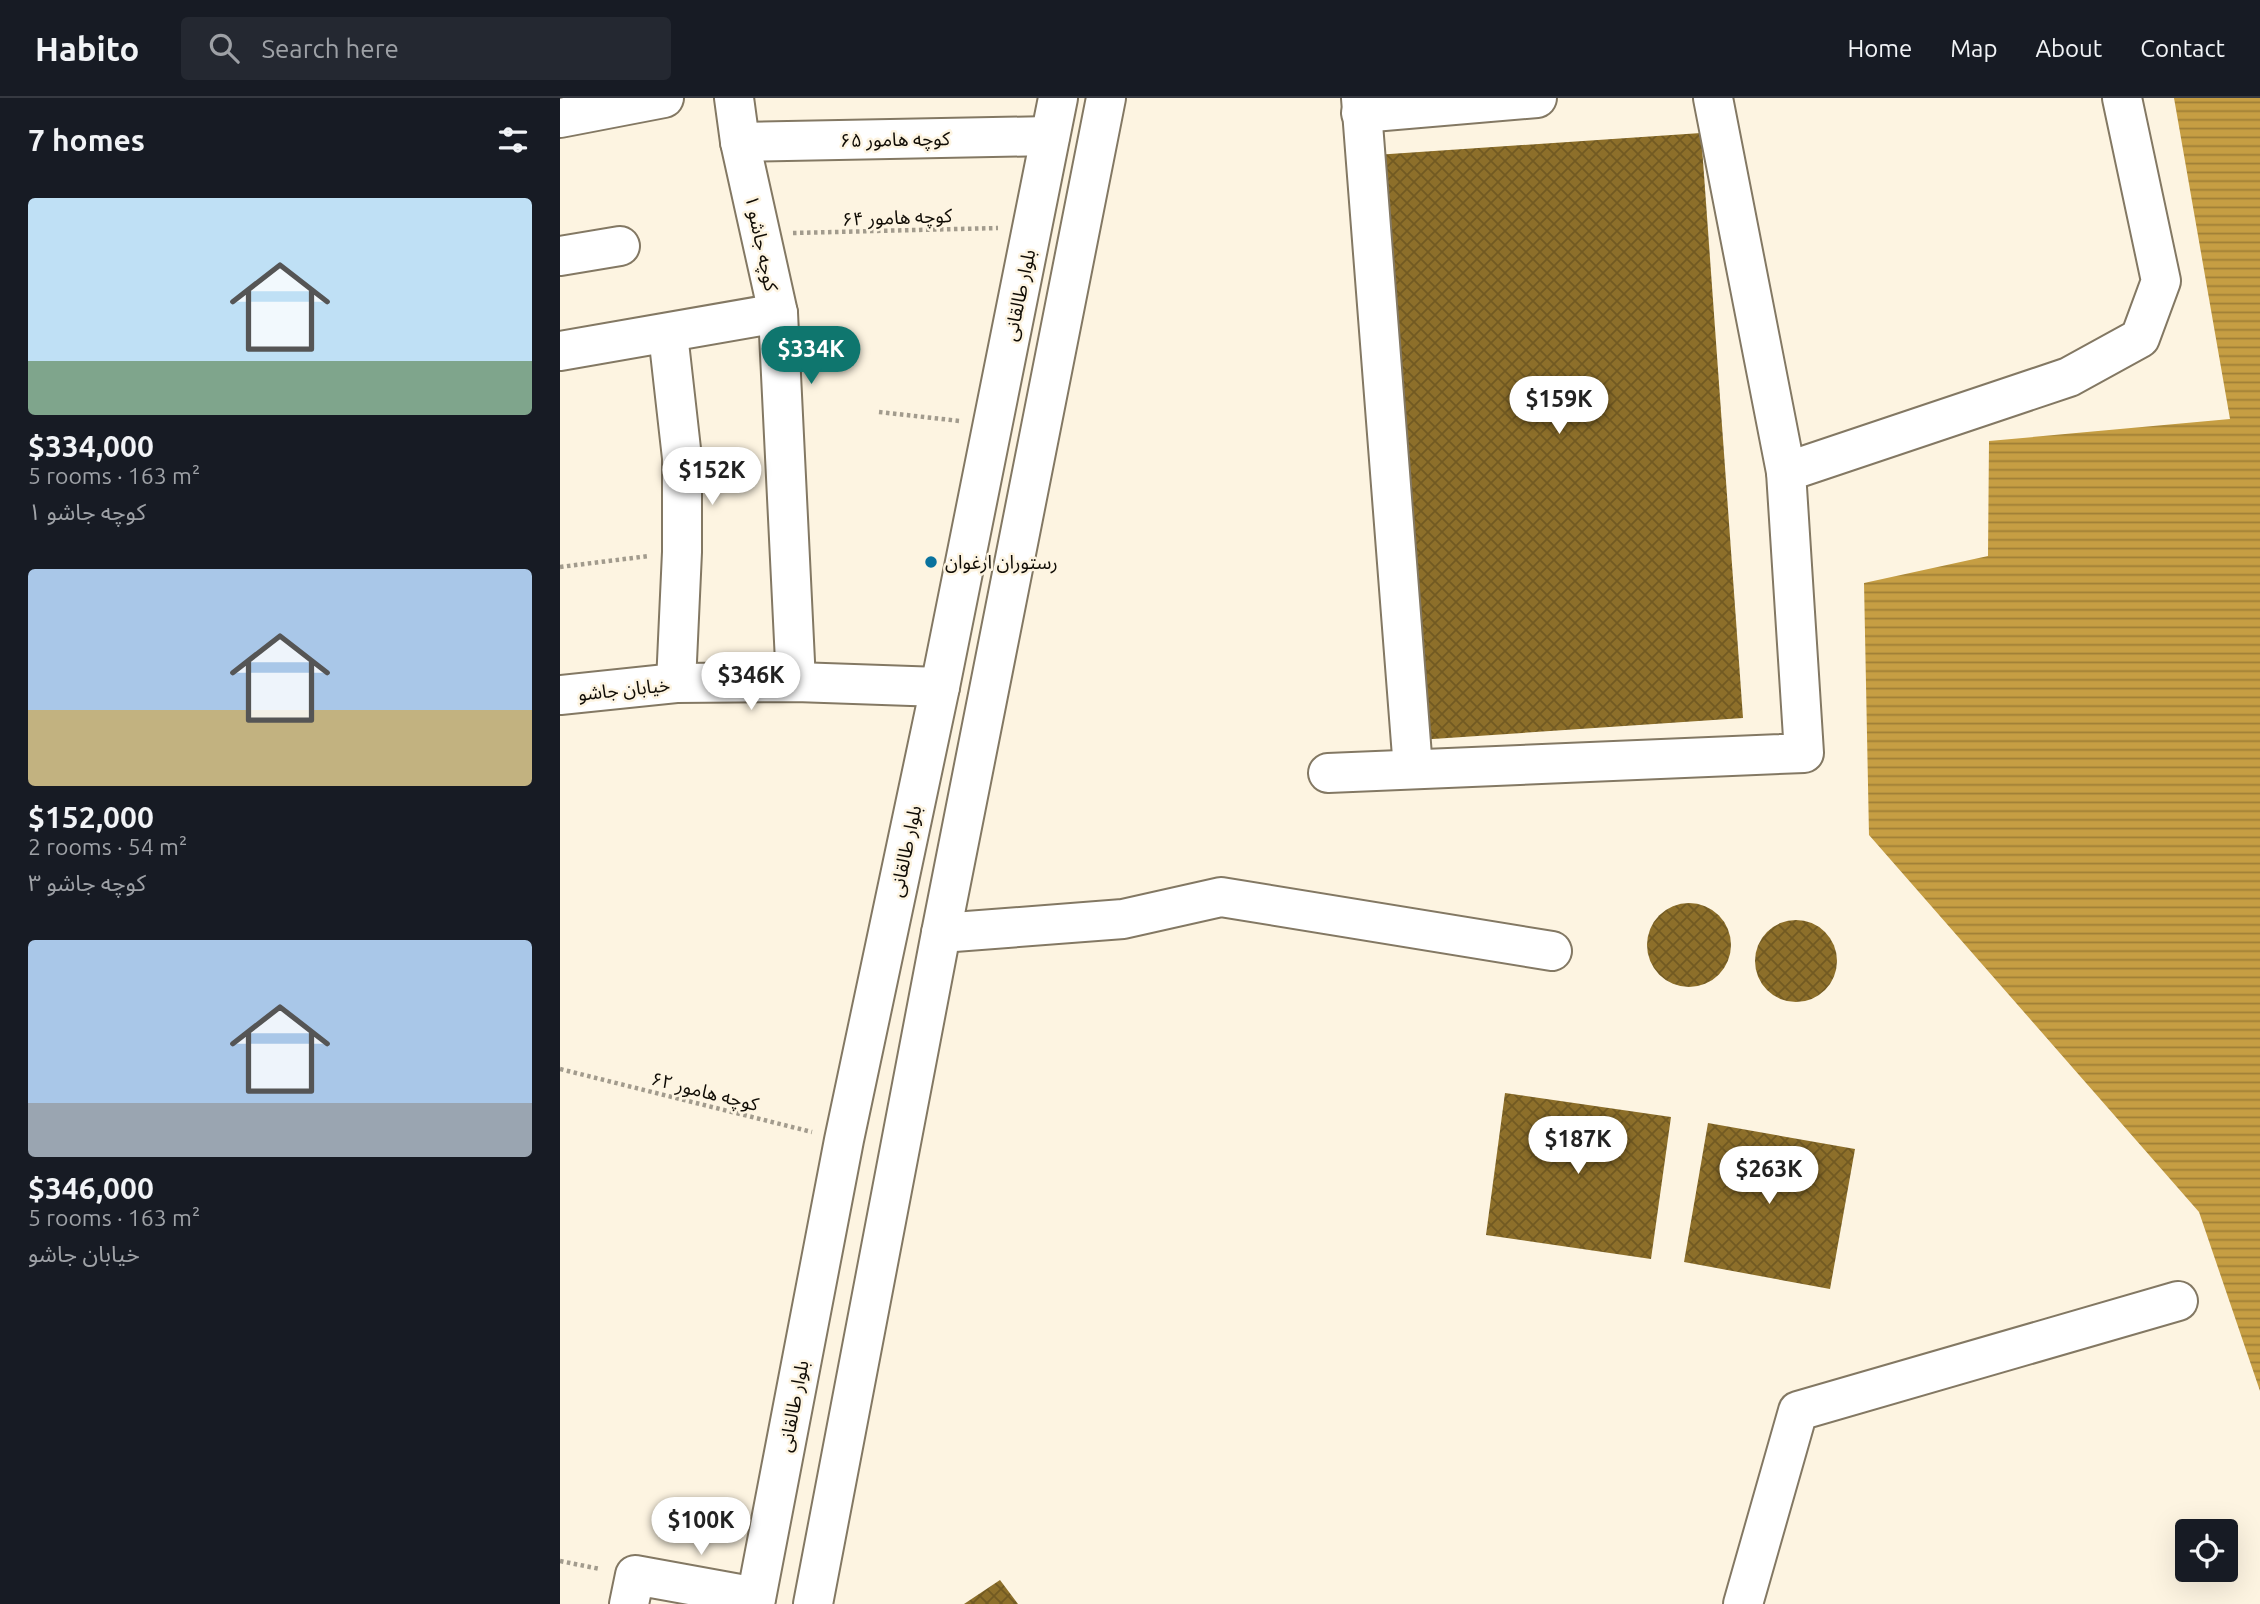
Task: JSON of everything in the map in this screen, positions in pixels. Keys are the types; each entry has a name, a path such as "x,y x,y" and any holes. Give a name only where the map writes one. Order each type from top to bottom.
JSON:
{"main road":[{"path":"560,118 664,98"},
{"name":"کوچه جاشو ۱","path":"734,98 740,142 778,313 796,682"},
{"name":"بلوار طالقانی","path":"756,1601 844,1140 940,687 1058,98"},
{"path":"813,1604 941,933 1106,98"},
{"path":"1413,769 1361,106 1537,98"},
{"path":"1328,772 1804,753 1786,472 1713,98"},
{"path":"1786,472 2069,377 2140,338 2161,281 2122,98"},
{"name":"کوچه هامور ۶۵","path":"740,142 1051,136"},
{"path":"560,256 620,246"},
{"path":"560,351 778,313"},
{"path":"668,334 682,458 682,552 676,683"},
{"name":"خیابان جاشو","path":"560,695 676,683 796,682 940,687"},
{"path":"941,933 1123,919 1221,897 1552,951"},
{"path":"1743,1604 1798,1411 2178,1301"},
{"path":"632,1590 756,1601"}],"path":[{"name":"کوچه هامور ۶۴","path":"761,234 1034,227"},
{"path":"879,412 992,425"},
{"path":"560,567 682,552"},
{"name":"کوچه هامور ۶۲","path":"560,1069 844,1140"},
{"path":"560,1561 632,1590"}],"shaded area":[{"path":"2174,98 2260,98 2260,1391 2199,1212 1869,835 1864,583 1988,556 1989,441 2230,419"}],"building":[{"path":"1701,133 1743,718 1418,740 1375,155"},
{"path":"1689,903 1705,906 1719,915 1728,929 1731,945 1728,961 1719,975 1705,984 1689,987 1673,984 1659,975 1650,961 1647,945 1650,929 1659,915 1673,906"},
{"path":"1796,920 1812,923 1825,932 1834,945 1837,961 1834,977 1825,990 1812,999 1796,1002 1780,999 1767,990 1758,977 1755,961 1758,945 1767,932 1780,923"},
{"path":"1505,1093 1671,1117 1651,1259 1486,1235"},
{"path":"1708,1123 1855,1149 1830,1289 1684,1262"},
{"path":"1000,1580 1018,1604 964,1604"}],"place":[{"name":"رستوران ارغوان","path":"931,562"}]}
